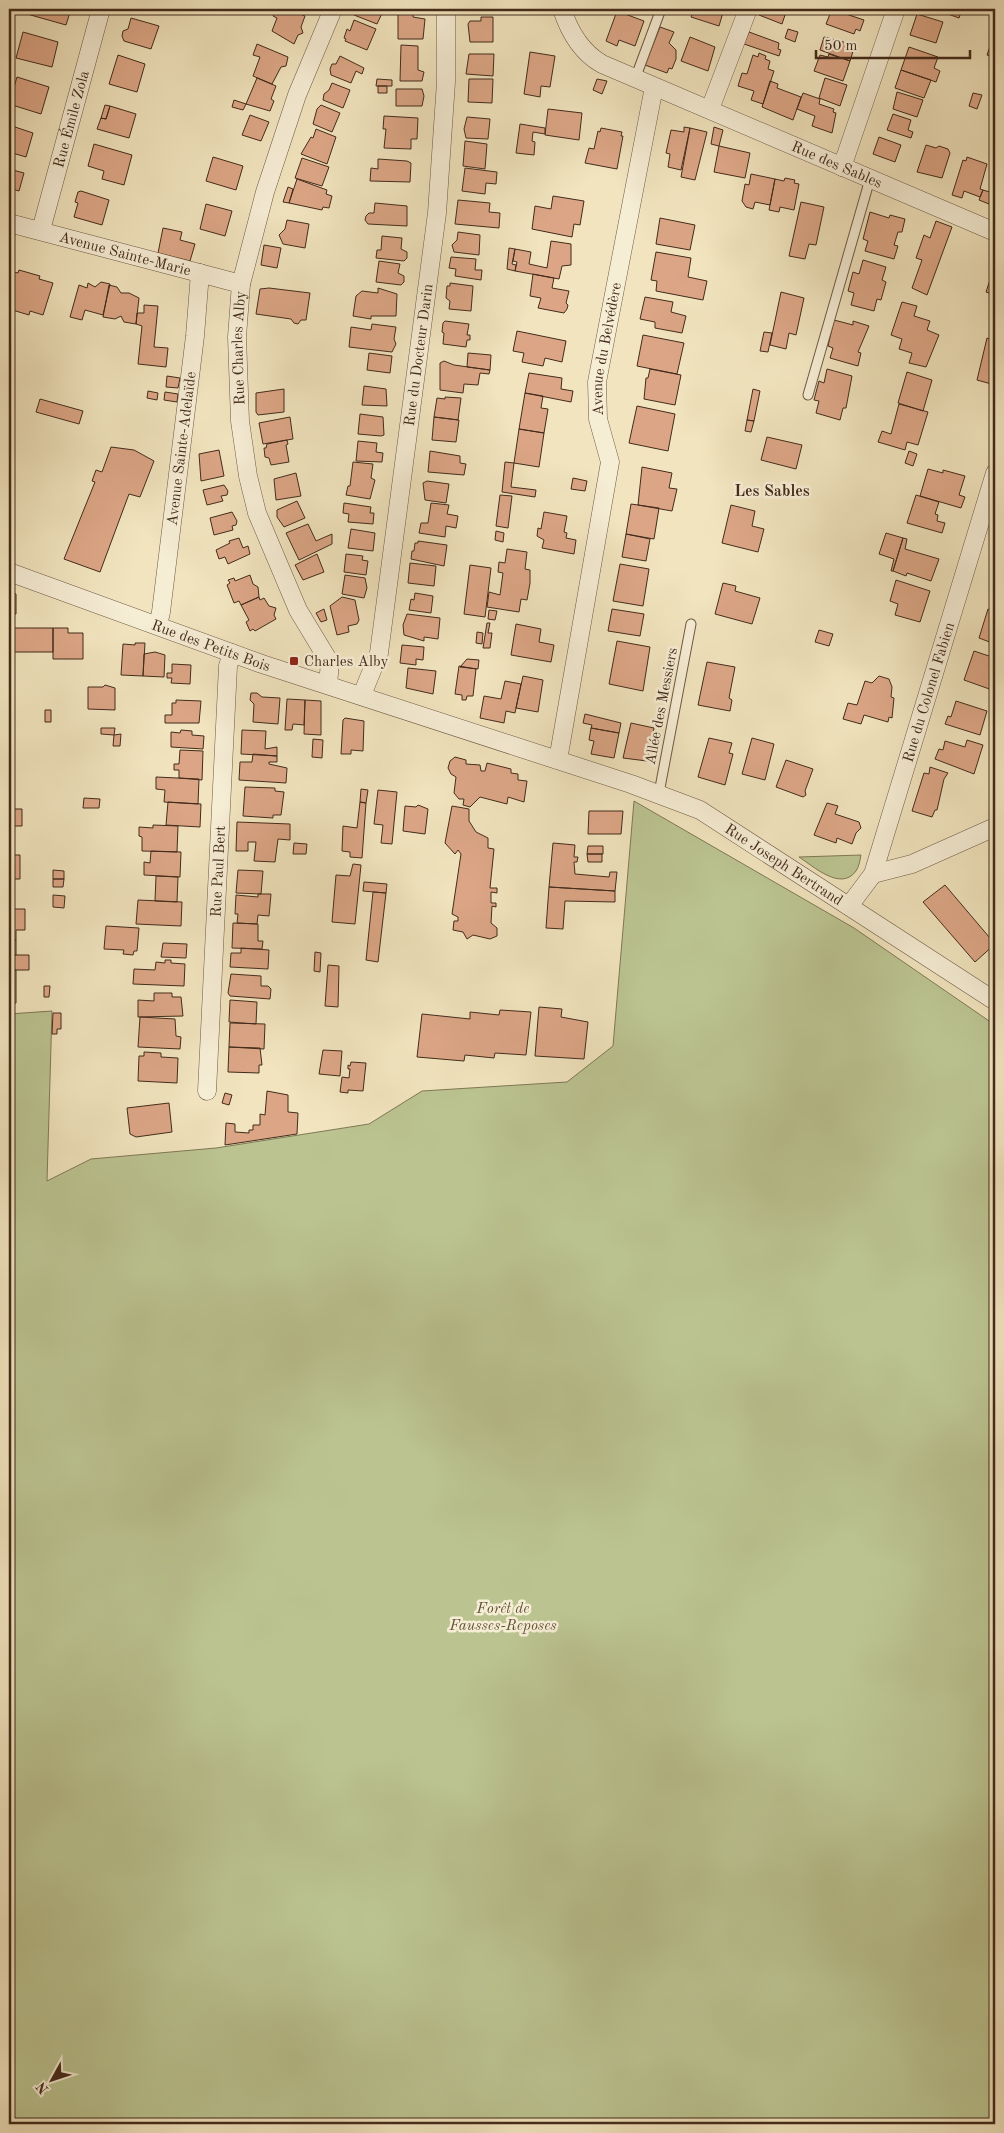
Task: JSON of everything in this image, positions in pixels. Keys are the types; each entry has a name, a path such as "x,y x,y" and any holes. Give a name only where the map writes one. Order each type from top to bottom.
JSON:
{"street":[{"name":"Rue Émile Zola","path":"41,230 100,9"},
{"name":"Rue Charles Alby","path":"328,684 330,663 298,610 268,543 257,513 248,476 237,372 241,284 265,192 297,96 333,9"},
{"name":"Rue du Docteur Darin","path":"362,695 379,653 437,213 446,82 446,9"},
{"name":"Rue des Sables","path":"562,9 576,40 585,51 602,64 635,80 710,109 995,231"},
{"path":"710,109 748,9"},
{"path":"842,166 896,9"},
{"name":"Avenue du Belvédère","path":"558,760 610,462 598,418 597,382 654,87"},
{"name":"Avenue Sainte-Marie","path":"9,222 241,284"},
{"name":"Avenue Sainte-Adelaïde","path":"158,625 162,612 194,346 200,274"},
{"name":"Rue du Colonel Fabien","path":"848,906 873,874 995,473"},
{"name":"Rue des Petits Bois","path":"9,572 232,652 558,760"},
{"name":"Rue Paul Bert","path":"207,1091 228,666 232,652"},
{"name":"Rue Joseph Bertrand","path":"558,760 659,793 700,810 995,1002"},
{"path":"873,874 912,864 995,827"}],"lane":[{"path":"635,80 661,9"},
{"path":"808,395 870,179"},
{"name":"Allée des Messiers","path":"659,793 691,624"}],"green space":[{"name":"Forêt de Fausses-Reposes","path":"634,801 854,928 995,1025 995,2124 9,2124 9,1014 52,1011 47,1181 91,1159 216,1148 369,1124 422,1091 567,1082 613,1046"},
{"path":"861,855 856,871 850,877 843,879 835,878 819,871 799,857"}],"building":[{"path":"21,9 71,9 66,25 20,12"},
{"path":"277,9 287,11 288,9 305,16 301,27 303,33 298,35 294,44 272,31 277,18 273,16"},
{"path":"357,9 384,9 377,24 354,15"},
{"path":"398,9 413,9 413,17 425,19 423,39 398,39"},
{"path":"694,9 724,9 719,26 691,17"},
{"path":"761,9 787,9 782,24 759,15"},
{"path":"832,9 844,9 843,13 864,20 860,31 856,29 854,34 826,24"},
{"path":"934,9 962,9 959,18"},
{"path":"617,11 644,21 635,46 619,40 617,46 606,41"},
{"path":"917,14 943,22 936,43 910,35"},
{"path":"481,17 493,17 493,42 470,42 468,24 470,21 481,21"},
{"path":"131,18 159,26 151,49 124,41 123,31 128,29"},
{"path":"354,20 376,29 367,50 345,41 347,29 350,31"},
{"path":"660,27 674,32 669,43 676,50 676,59 672,69 669,68 667,73 645,65"},
{"path":"788,29 798,32 795,42 785,38"},
{"path":"23,32 58,42 52,67 16,58"},
{"path":"749,32 779,43 778,49 781,50 779,56 744,44"},
{"path":"995,32 995,58 987,55"},
{"path":"690,37 715,47 708,71 681,61"},
{"path":"824,37 855,45 850,61 820,50"},
{"path":"257,44 288,57 286,66 281,67 272,84 253,76 260,57 253,55"},
{"path":"401,45 418,46 418,70 424,72 422,81 400,81"},
{"path":"909,47 938,57 934,68 940,71 936,82 901,70"},
{"path":"530,52 555,56 550,87 541,86 540,97 524,94"},
{"path":"759,53 766,56 765,59 770,61 768,69 774,71 763,104 751,100 754,91 738,86 742,73 747,74 753,55 758,57"},
{"path":"469,54 494,54 493,76 466,74"},
{"path":"829,54 850,61 843,81 814,71 820,55 828,57"},
{"path":"118,55 145,64 137,92 109,84"},
{"path":"340,56 364,68 362,74 356,71 351,83 331,75 330,69 332,64 336,64"},
{"path":"901,70 931,80 924,98 895,88"},
{"path":"17,77 49,87 41,114 9,104"},
{"path":"257,78 276,86 271,99 274,101 270,111 246,104"},
{"path":"825,78 847,85 840,106 819,98"},
{"path":"377,79 392,80 392,86 376,86"},
{"path":"469,79 493,79 492,103 468,102"},
{"path":"597,79 607,81 602,94 593,90"},
{"path":"770,81 778,84 777,88 801,97 793,120 762,107"},
{"path":"332,83 350,90 343,108 323,100 324,94 329,90"},
{"path":"378,86 387,86 387,93 378,93"},
{"path":"396,89 422,89 424,96 422,106 396,106"},
{"path":"897,92 923,100 917,117 893,109"},
{"path":"803,93 820,99 819,104 834,109 833,112 836,113 832,133 812,126 815,116 797,109"},
{"path":"973,93 982,95 977,109 969,106"},
{"path":"234,100 246,104 243,110 232,107"},
{"path":"105,105 110,106 106,119 101,118"},
{"path":"321,105 340,113 332,132 313,124 317,109"},
{"path":"110,106 136,114 129,138 97,129 101,118 106,119"},
{"path":"548,109 582,113 579,140 545,135"},
{"path":"893,114 911,120 908,130 913,132 911,138 887,130"},
{"path":"250,115 269,122 261,141 242,135"},
{"path":"384,116 418,118 417,139 411,139 411,149 384,148 386,129 383,129"},
{"path":"467,117 490,119 488,139 466,138 464,129"},
{"path":"520,124 545,128 545,134 533,132 532,141 535,142 534,155 516,153"},
{"path":"9,125 33,133 26,157 9,152"},
{"path":"684,127 690,128 681,170 668,167 670,154 666,153 671,130 684,132"},
{"path":"714,127 723,130 719,146 711,144"},
{"path":"601,128 622,132 621,136 623,136 617,169 585,163 589,148 594,149 598,131 600,132"},
{"path":"690,128 707,132 695,180 681,177"},
{"path":"316,129 336,137 327,164 301,154 311,137 313,138"},
{"path":"879,137 901,145 895,162 873,154"},
{"path":"465,141 487,144 485,169 463,166"},
{"path":"94,144 132,155 124,185 102,179 104,171 88,166"},
{"path":"926,145 948,149 950,153 942,178 917,172"},
{"path":"719,146 750,153 745,178 714,172"},
{"path":"213,157 243,166 236,190 206,181"},
{"path":"967,157 987,164 980,189 983,190 980,197 964,191 962,198 952,195 963,160 966,161"},
{"path":"302,158 329,167 322,186 295,178"},
{"path":"378,159 407,161 411,163 410,182 370,181 371,168 378,169"},
{"path":"465,168 497,172 496,184 486,183 485,194 462,191"},
{"path":"9,169 24,173 19,191 9,188"},
{"path":"751,174 775,179 770,205 755,202 753,209 746,207 742,201 745,184 749,185"},
{"path":"785,178 795,180 794,183 799,184 794,210 780,207 779,212 769,210 775,179 784,181"},
{"path":"297,179 327,190 326,194 332,196 329,208 323,207 322,210 289,203"},
{"path":"288,187 293,189 289,203 283,202"},
{"path":"983,190 993,193 989,204 979,200"},
{"path":"81,191 109,200 102,225 74,217 78,203 75,202 78,192"},
{"path":"553,196 584,201 580,225 574,224 572,237 532,229 535,206 551,209"},
{"path":"458,200 490,203 489,212 500,213 499,228 455,224"},
{"path":"801,202 824,207 816,245 809,244 805,259 789,256"},
{"path":"375,203 407,206 407,226 368,224 365,220 366,216 369,213 374,213"},
{"path":"206,204 232,211 225,236 200,229"},
{"path":"870,212 889,218 890,215 905,219 902,232 898,232 894,245 898,246 894,259 865,251 868,241 863,239"},
{"path":"660,218 695,225 690,250 656,244"},
{"path":"287,220 309,224 305,248 283,244 279,235 285,229"},
{"path":"936,221 952,227 927,295 912,288 922,260 916,258 924,235 930,238"},
{"path":"163,228 182,232 180,240 195,244 190,261 158,253"},
{"path":"458,232 480,235 479,255 454,252 452,245 457,240"},
{"path":"382,236 402,238 401,249 407,252 407,258 404,261 376,258 377,250 381,250"},
{"path":"551,241 571,244 571,265 562,266 559,279 515,271 517,262 513,261 515,249 531,252 529,264 547,268"},
{"path":"264,245 281,248 277,268 261,265"},
{"path":"509,248 515,249 512,264 516,265 515,271 507,269"},
{"path":"656,252 691,258 688,277 707,281 703,300 656,291 657,281 651,280"},
{"path":"451,257 476,259 475,270 482,270 481,280 455,276 456,269 449,268"},
{"path":"863,260 886,267 882,280 886,282 881,300 877,299 874,311 851,305 854,293 848,291 853,272 859,274"},
{"path":"379,261 400,264 398,273 404,276 404,282 401,285 376,282"},
{"path":"19,270 40,276 39,279 53,283 43,315 30,311 29,315 9,309 9,271 18,273"},
{"path":"533,274 554,278 552,288 569,291 566,303 568,305 564,313 538,308 541,298 530,296"},
{"path":"992,274 995,275 995,295 986,292"},
{"path":"101,282 110,284 103,315 85,310 82,320 70,317 79,285 87,288 88,283 95,287"},
{"path":"450,283 473,286 471,311 449,309 450,301 446,298 447,286 450,286"},
{"path":"109,285 117,287 121,293 129,293 139,298 136,324 124,322 121,316 115,319 103,317"},
{"path":"269,288 310,293 306,320 301,320 298,324 294,323 291,319 256,314 260,289"},
{"path":"378,288 397,294 396,316 371,316 371,319 353,316 356,296 362,291 378,293"},
{"path":"781,292 804,298 796,335 789,333 786,349 770,345"},
{"path":"645,297 673,302 671,312 686,316 682,333 655,328 655,322 640,319"},
{"path":"902,302 917,306 914,316 930,321 927,330 939,335 926,367 909,363 912,353 899,349 902,339 891,335"},
{"path":"144,305 158,306 154,347 168,348 166,367 138,364 142,326 136,324 137,313 144,313"},
{"path":"834,320 853,325 853,321 869,326 858,352 861,353 858,366 830,358 833,348 828,346"},
{"path":"445,321 469,324 467,335 470,335 470,340 467,340 466,347 443,344 444,333 442,332"},
{"path":"372,324 396,327 394,339 396,344 392,352 349,347 351,327 371,330"},
{"path":"517,331 566,341 562,362 545,358 543,366 522,362 524,353 513,351"},
{"path":"764,332 772,333 768,352 760,351"},
{"path":"643,335 684,343 677,374 637,366"},
{"path":"987,338 995,341 995,385 977,380"},
{"path":"369,353 392,356 390,373 367,370"},
{"path":"468,353 491,355 490,370 467,367"},
{"path":"444,361 454,365 490,370 489,374 480,373 478,385 464,384 463,393 440,390 440,363"},
{"path":"650,369 681,375 675,405 644,399 646,378 648,378"},
{"path":"827,369 852,376 846,408 843,408 840,420 816,413 819,401 814,400 819,381 824,383"},
{"path":"907,372 932,380 923,411 898,403"},
{"path":"529,373 562,378 561,389 573,391 571,402 525,393"},
{"path":"167,376 180,378 178,388 166,387"},
{"path":"364,386 386,389 387,406 362,405"},
{"path":"284,389 284,412 258,415 256,412 256,393"},
{"path":"753,389 760,391 754,421 747,420"},
{"path":"148,391 158,393 157,400 147,398"},
{"path":"165,392 178,394 177,402 164,400"},
{"path":"525,393 543,396 541,408 548,409 544,433 519,429"},
{"path":"445,397 461,398 458,420 434,417 437,398 445,399"},
{"path":"40,399 83,411 79,424 36,412"},
{"path":"899,404 928,412 918,445 907,442 905,450 878,442 882,431 891,434"},
{"path":"637,406 675,414 668,451 629,443"},
{"path":"360,414 383,417 384,435 358,434"},
{"path":"290,417 293,439 263,444 259,423"},
{"path":"434,417 459,420 456,442 432,440"},
{"path":"747,420 754,421 751,432 745,431"},
{"path":"519,429 544,433 539,467 514,463"},
{"path":"767,437 802,445 796,469 761,460"},
{"path":"287,440 289,462 271,465 269,458 265,457 264,448 266,448 267,444"},
{"path":"358,441 377,443 376,452 383,453 382,462 356,461"},
{"path":"111,447 134,450 154,461 140,497 129,494 100,572 64,559 95,482 92,481 96,470 102,472"},
{"path":"219,450 224,476 201,481 199,454"},
{"path":"430,451 460,456 460,463 466,464 464,475 428,472"},
{"path":"909,451 917,454 913,466 905,463"},
{"path":"353,462 373,464 371,478 375,480 370,499 346,495 348,486 350,486"},
{"path":"505,462 514,463 511,487 536,490 535,497 502,492"},
{"path":"642,467 672,473 669,488 677,489 672,511 638,505"},
{"path":"928,469 943,473 943,470 965,476 959,495 965,497 961,508 920,496"},
{"path":"296,473 301,496 276,500 274,479"},
{"path":"573,478 587,481 585,491 571,489"},
{"path":"427,481 449,484 446,503 425,500 423,483"},
{"path":"224,485 228,491 227,495 221,496 223,501 207,505 203,490"},
{"path":"500,495 512,496 508,528 496,526"},
{"path":"916,495 939,502 935,514 938,515 937,521 945,523 942,533 907,523"},
{"path":"297,501 305,518 284,527 277,517 277,510"},
{"path":"344,503 371,507 370,513 374,513 373,524 348,522 349,514 343,513"},
{"path":"431,503 449,505 447,514 458,516 456,528 446,526 445,537 419,533 421,523 428,523"},
{"path":"631,504 659,508 654,539 626,534"},
{"path":"731,505 755,511 752,526 764,529 758,552 722,543"},
{"path":"232,512 237,521 236,525 232,526 233,530 214,535 210,518"},
{"path":"544,512 567,516 564,532 567,533 566,538 576,540 574,554 542,548 544,540 537,536 538,528 541,529"},
{"path":"308,524 316,541 332,534 332,544 299,560 286,533"},
{"path":"351,529 375,533 373,551 348,548"},
{"path":"496,531 504,533 503,542 495,540"},
{"path":"886,533 903,538 893,571 891,571 894,559 879,554"},
{"path":"626,534 650,539 646,561 622,557"},
{"path":"239,538 243,548 248,546 250,554 228,564 225,557 219,559 216,550 230,543 229,541"},
{"path":"903,538 907,539 905,549 939,559 931,581 907,573 906,576 893,571"},
{"path":"418,541 447,545 444,566 411,559 415,543 418,543"},
{"path":"507,549 527,552 525,569 530,570 530,583 527,600 521,599 519,612 487,607 489,592 500,595 503,573 498,572 499,562 505,563"},
{"path":"317,554 324,572 303,580 295,565"},
{"path":"346,554 363,556 362,560 368,561 366,575 344,572"},
{"path":"410,563 436,566 434,586 408,583"},
{"path":"620,564 649,569 643,606 613,601"},
{"path":"470,565 491,568 485,617 464,614"},
{"path":"250,575 253,584 258,587 259,597 241,605 239,601 234,603 227,585 230,583 228,580 234,578 235,581"},
{"path":"345,575 365,578 367,588 364,598 342,594"},
{"path":"896,580 930,591 920,622 895,615 898,604 890,601"},
{"path":"723,583 736,586 735,591 760,598 752,624 715,614"},
{"path":"11,592 16,594 16,614 10,614"},
{"path":"415,593 433,596 431,613 409,610 411,599 414,600"},
{"path":"259,597 260,600 264,598 269,606 276,608 274,615 276,619 255,631 253,629 250,631 246,622 249,620 241,605"},
{"path":"342,597 355,600 359,620 357,624 348,626 349,632 337,635 330,606"},
{"path":"324,609 327,620 321,622 316,613"},
{"path":"612,609 644,614 640,636 608,631"},
{"path":"988,609 995,612 995,644 979,638"},
{"path":"489,610 497,611 495,620 488,619"},
{"path":"407,614 440,618 438,639 424,637 424,641 404,635 403,625"},
{"path":"487,623 490,623 488,633 492,633 490,648 483,648"},
{"path":"516,624 541,629 539,642 554,645 551,662 511,655"},
{"path":"10,628 53,628 53,652 11,652"},
{"path":"53,628 68,628 68,633 83,633 83,659 53,659"},
{"path":"819,630 833,634 829,646 815,642"},
{"path":"477,632 483,633 482,644 476,643"},
{"path":"617,641 650,647 643,691 609,684"},
{"path":"135,643 145,643 143,676 121,675 123,644 135,645"},
{"path":"402,645 424,647 423,660 416,659 416,665 400,663"},
{"path":"974,651 995,658 995,691 964,680"},
{"path":"9,652 14,652 14,688 9,688"},
{"path":"155,652 165,655 164,677 143,676 144,654"},
{"path":"467,659 479,660 478,669 460,667"},
{"path":"707,662 735,667 729,698 732,700 730,711 698,705"},
{"path":"172,664 191,665 190,684 171,683 172,678 167,678 167,673 172,673"},
{"path":"459,666 476,669 473,696 467,696 466,700 462,700 462,695 455,694"},
{"path":"408,668 436,671 433,694 406,688"},
{"path":"523,676 543,680 538,712 516,708"},
{"path":"879,676 889,679 892,687 891,697 894,698 892,718 889,717 888,722 864,715 861,724 843,719 848,703 857,705 865,681 872,683"},
{"path":"505,681 521,684 515,713 506,711 504,723 480,718 484,696 501,699"},
{"path":"105,685 115,688 115,710 88,709 88,687 103,687"},
{"path":"251,693 257,693 262,697 280,698 278,724 253,722 254,704 250,700"},
{"path":"287,699 305,700 304,725 293,724 292,730 285,730"},
{"path":"176,700 201,701 199,723 165,723 165,715 172,715 172,703 176,703"},
{"path":"305,700 321,701 321,735 304,734"},
{"path":"956,701 987,711 980,735 945,724 948,716 951,717"},
{"path":"45,710 51,710 51,722 45,722"},
{"path":"585,714 621,723 619,733 591,728 592,725 583,723"},
{"path":"345,718 364,721 363,751 351,750 351,754 341,754 343,720"},
{"path":"631,723 654,728 647,761 623,758"},
{"path":"101,728 115,728 114,735 101,734"},
{"path":"591,728 619,733 614,758 591,754 594,741 589,740"},
{"path":"9,730 11,730 11,743 14,743 14,753 11,754 11,760 9,760"},
{"path":"181,730 192,731 192,735 204,736 203,749 171,747 171,732 180,733"},
{"path":"242,730 266,731 265,749 277,747 277,756 241,754"},
{"path":"121,734 120,746 113,746 114,735"},
{"path":"709,738 732,743 729,753 733,754 725,785 698,777"},
{"path":"752,738 774,744 765,780 742,774"},
{"path":"313,739 323,740 322,758 312,757"},
{"path":"967,740 983,745 974,774 935,759 939,749 943,750 945,741 965,747"},
{"path":"180,750 203,751 202,780 179,778 179,770 174,770 174,764 179,764"},
{"path":"253,754 277,756 277,762 269,762 269,764 287,768 286,783 239,780 240,762 252,762"},
{"path":"455,757 466,760 466,764 480,765 481,771 485,771 487,763 511,769 511,773 518,774 518,780 527,781 524,802 508,797 507,804 480,797 470,807 463,805 464,799 459,799 454,793 456,777 451,774 448,768 450,761"},
{"path":"786,760 813,769 805,791 806,795 803,797 776,787"},
{"path":"930,767 948,773 944,779 937,810 935,810 932,817 912,811 924,773 929,774"},
{"path":"156,777 199,779 198,804 164,802 165,790 156,789"},
{"path":"245,787 275,788 275,791 284,792 281,815 273,815 273,818 243,816"},
{"path":"361,789 368,790 366,803 360,802"},
{"path":"9,790 14,790 14,809 9,809"},
{"path":"378,790 397,792 392,844 381,843 383,825 374,824"},
{"path":"84,798 100,799 99,808 83,808"},
{"path":"168,802 201,804 200,827 166,825"},
{"path":"360,802 366,803 362,858 350,857 350,852 342,851 343,826 357,828"},
{"path":"827,803 838,806 835,814 859,822 861,828 856,833 852,844 837,838 836,843 814,835"},
{"path":"418,805 428,809 425,834 403,831 405,806 416,807"},
{"path":"452,806 469,809 469,821 476,832 488,838 488,848 494,849 490,888 497,888 497,893 491,892 491,903 496,903 496,907 492,906 491,923 497,928 497,936 490,939 473,935 467,939 463,932 453,930 454,921 458,921 458,917 452,914 461,854 458,850 455,854 445,843"},
{"path":"9,809 22,809 22,826 9,826"},
{"path":"589,811 623,811 621,834 588,834"},
{"path":"237,822 290,824 290,840 278,839 275,862 254,861 256,842 248,842 248,851 236,851"},
{"path":"153,825 178,826 177,852 142,851 142,837 139,836 139,827 153,828"},
{"path":"294,843 307,844 306,854 293,854"},
{"path":"553,843 575,845 574,857 578,857 577,862 574,862 575,874 609,877 610,872 617,872 615,891 549,887"},
{"path":"588,846 603,846 603,854 587,854"},
{"path":"151,851 181,852 180,877 144,875 144,862 150,863"},
{"path":"587,854 602,854 602,862 588,862"},
{"path":"9,855 20,855 20,879 9,879"},
{"path":"353,864 361,865 355,924 332,922 336,875 350,876"},
{"path":"53,870 64,871 64,879 53,879"},
{"path":"238,870 263,871 261,894 236,893"},
{"path":"156,876 178,877 177,902 155,901"},
{"path":"53,879 64,879 63,887 53,887"},
{"path":"9,882 14,882 14,902 9,902"},
{"path":"364,882 387,884 386,893 363,891"},
{"path":"945,885 995,944 975,962 923,902"},
{"path":"549,887 615,891 615,902 565,901 563,929 546,928"},
{"path":"373,892 386,893 378,962 366,960"},
{"path":"258,894 271,894 269,916 258,915 257,924 237,923 238,914 235,914 236,895 258,897"},
{"path":"53,895 65,896 64,908 53,907"},
{"path":"138,900 182,902 181,926 136,924"},
{"path":"9,909 25,909 25,930 16,930 16,940 9,940"},
{"path":"233,923 258,924 258,941 263,941 262,949 232,948"},
{"path":"106,926 139,928 137,951 134,951 133,955 123,954 124,950 104,949"},
{"path":"9,940 16,940 16,955 9,955"},
{"path":"163,943 187,944 186,958 161,957"},
{"path":"241,948 269,950 268,969 230,967 231,953 241,953"},
{"path":"315,952 321,953 320,972 314,971"},
{"path":"9,955 29,955 29,970 9,970"},
{"path":"165,960 171,960 171,963 185,964 184,986 133,984 134,969 155,970 156,962 165,963"},
{"path":"328,965 339,966 338,1007 325,1006"},
{"path":"9,970 16,970 16,1003 9,1003"},
{"path":"231,974 261,976 261,986 268,986 271,989 270,999 230,996 228,993"},
{"path":"44,986 50,986 49,997 44,997"},
{"path":"154,993 172,993 172,997 181,997 183,1016 138,1017 138,1000 154,1001"},
{"path":"230,1000 257,1002 256,1024 229,1022"},
{"path":"539,1007 562,1009 561,1017 588,1022 584,1059 535,1056"},
{"path":"500,1010 531,1012 526,1055 495,1053 494,1058 465,1055 464,1061 417,1057 422,1014 470,1019 470,1012 499,1015"},
{"path":"53,1013 61,1013 61,1029 57,1029 57,1034 52,1034"},
{"path":"140,1017 175,1019 176,1036 181,1037 180,1049 138,1047"},
{"path":"230,1023 265,1024 264,1049 229,1047"},
{"path":"229,1047 260,1048 262,1065 259,1065 259,1073 228,1072"},
{"path":"323,1050 342,1051 340,1076 319,1074"},
{"path":"144,1052 161,1053 161,1057 178,1058 177,1083 138,1081 139,1056 144,1056"},
{"path":"351,1062 366,1063 363,1091 348,1090 348,1093 340,1092 342,1077 349,1078 350,1069 348,1069 348,1065 350,1066"},
{"path":"267,1091 288,1095 288,1112 298,1113 297,1134 225,1145 226,1123 235,1124 235,1132 249,1133 249,1130 253,1130 253,1125 260,1125 260,1114 265,1115"},
{"path":"225,1093 232,1095 229,1105 222,1103"},
{"path":"169,1103 172,1132 136,1137 130,1134 127,1108"}],"place":[{"name":"Charles Alby","path":"294,661"}],"district":[{"name":"Les Sables","path":"772,490"}]}
